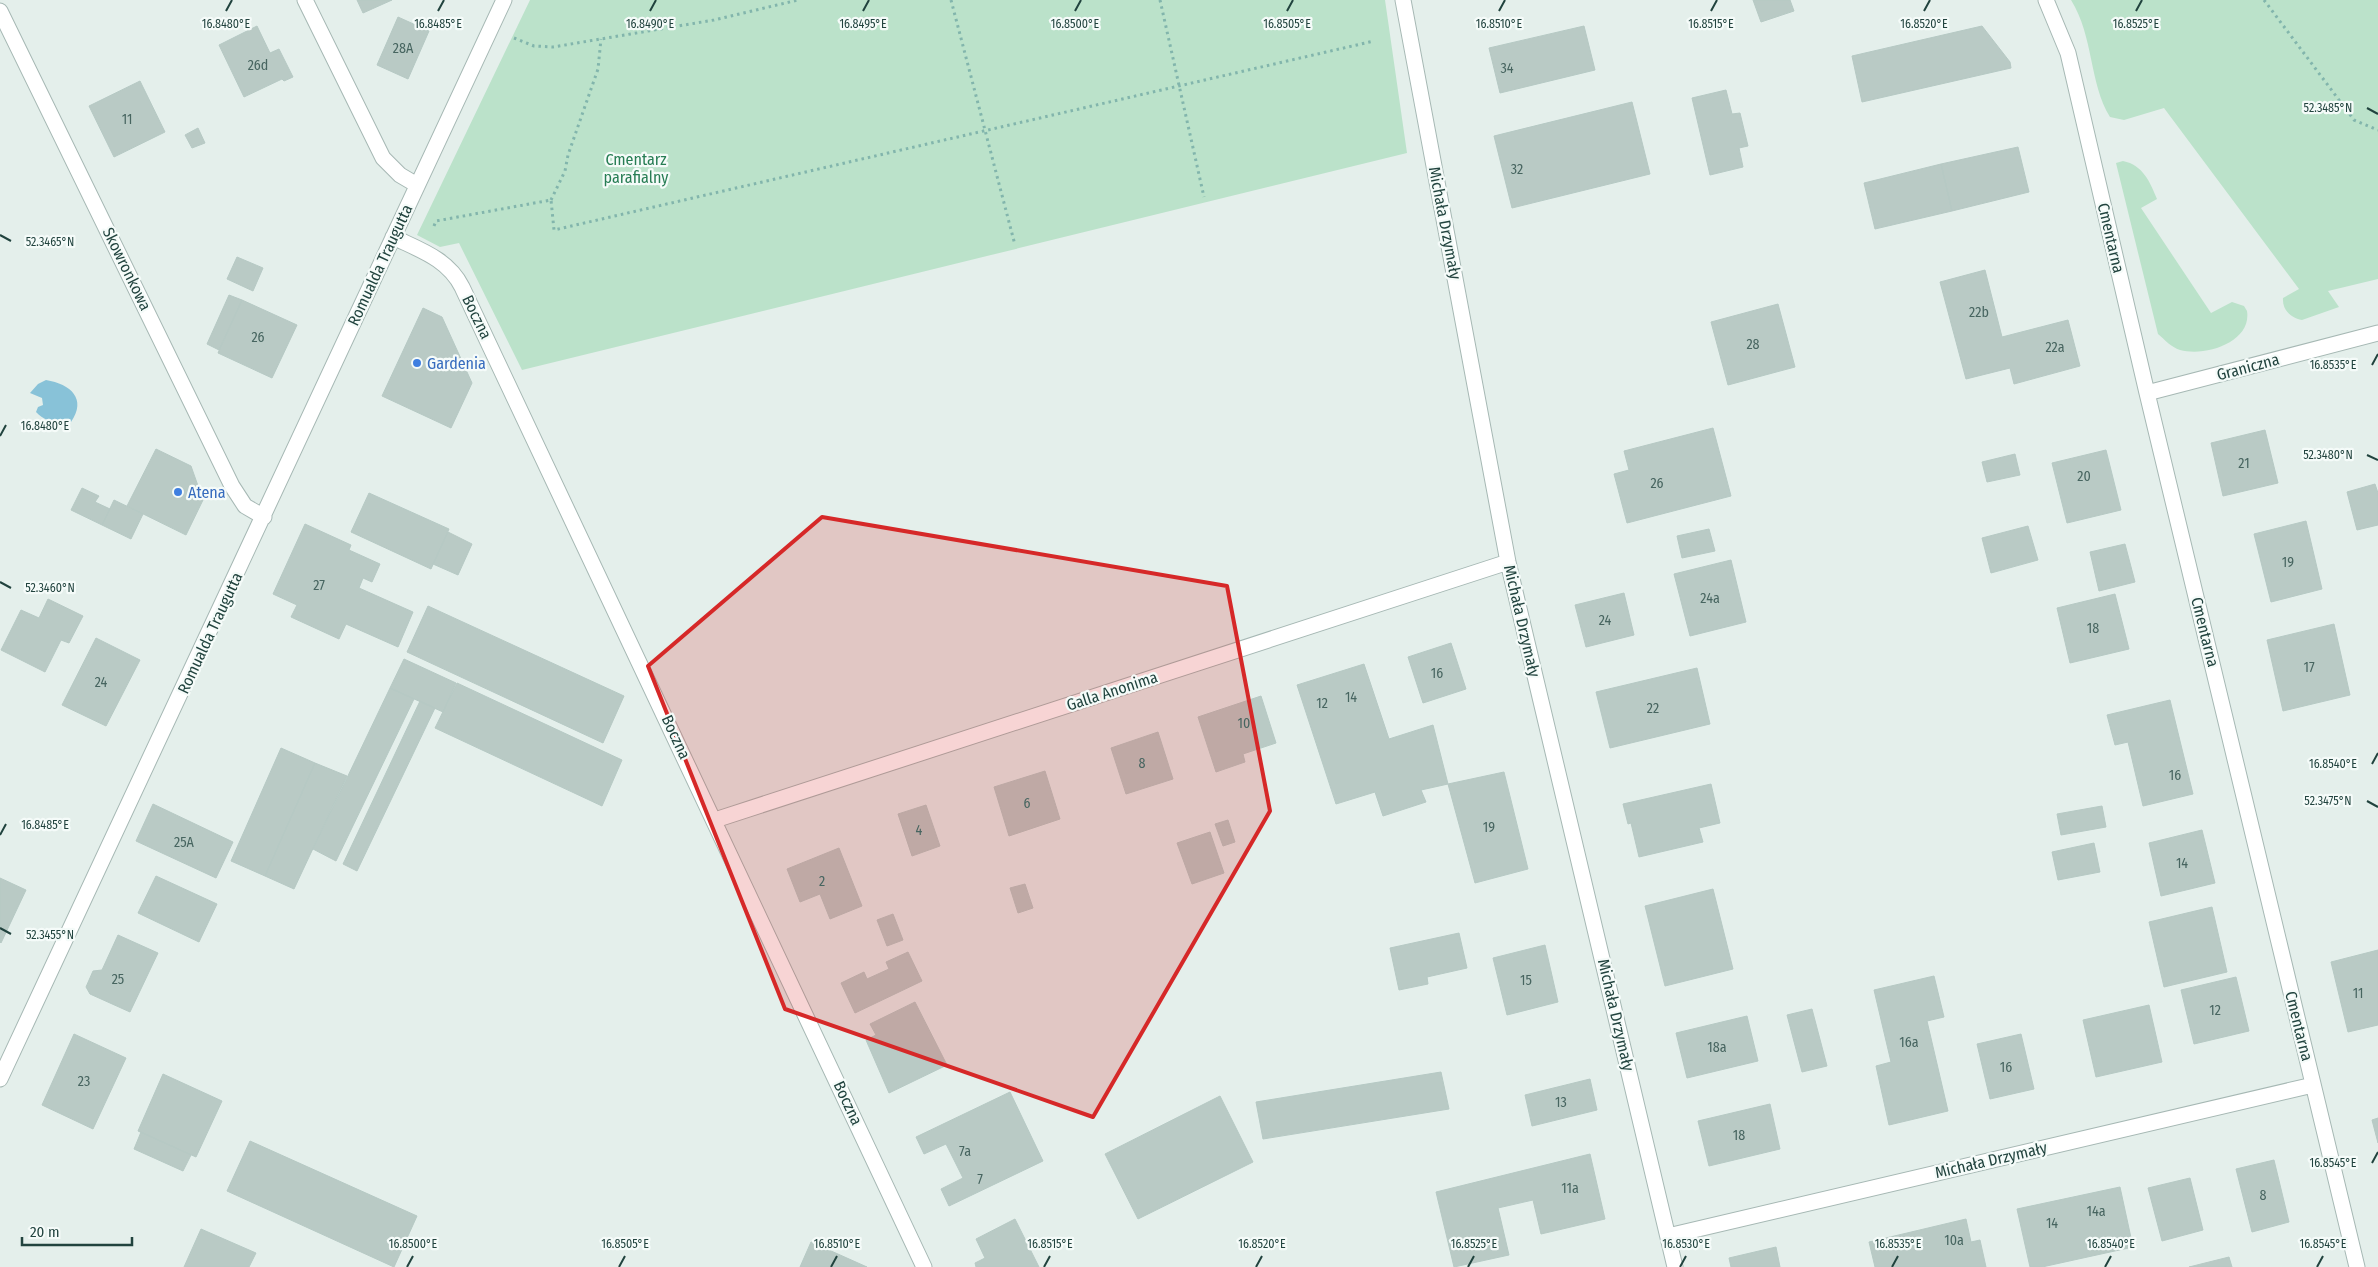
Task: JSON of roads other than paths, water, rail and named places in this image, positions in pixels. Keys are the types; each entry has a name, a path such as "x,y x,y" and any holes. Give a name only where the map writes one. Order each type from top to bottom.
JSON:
{"street":[{"name":"Romualda Traugutta","path":"305,0 383,158 400,175 417,185"},
{"name":"Romualda Traugutta","path":"0,1079 504,0"},
{"name":"Michała Drzymały","path":"1404,0 1508,562 1675,1267"},
{"name":"Cmentarna","path":"2046,0 2068,52 2147,393 2357,1267"},
{"name":"Skowronkowa","path":"0,11 232,486 244,506 264,517"},
{"name":"Boczna","path":"393,237 450,267 462,287 715,820 924,1267"},
{"name":"Graniczna","path":"2147,393 2378,333"},
{"name":"Galla Anonima","path":"715,820 1508,562"},
{"name":"Michała Drzymały","path":"1668,1236 2314,1085"}],"water":[{"path":"46,380 63,385 74,394 77,406 76,414 71,422 52,422 36,412 38,407 43,405 42,398 30,393 38,384"}],"place":[{"name":"Gardenia","path":"417,363"},
{"name":"Atena","path":"178,492"}],"park label":[{"name":"Cmentarz parafialny","path":"636,168"}]}
